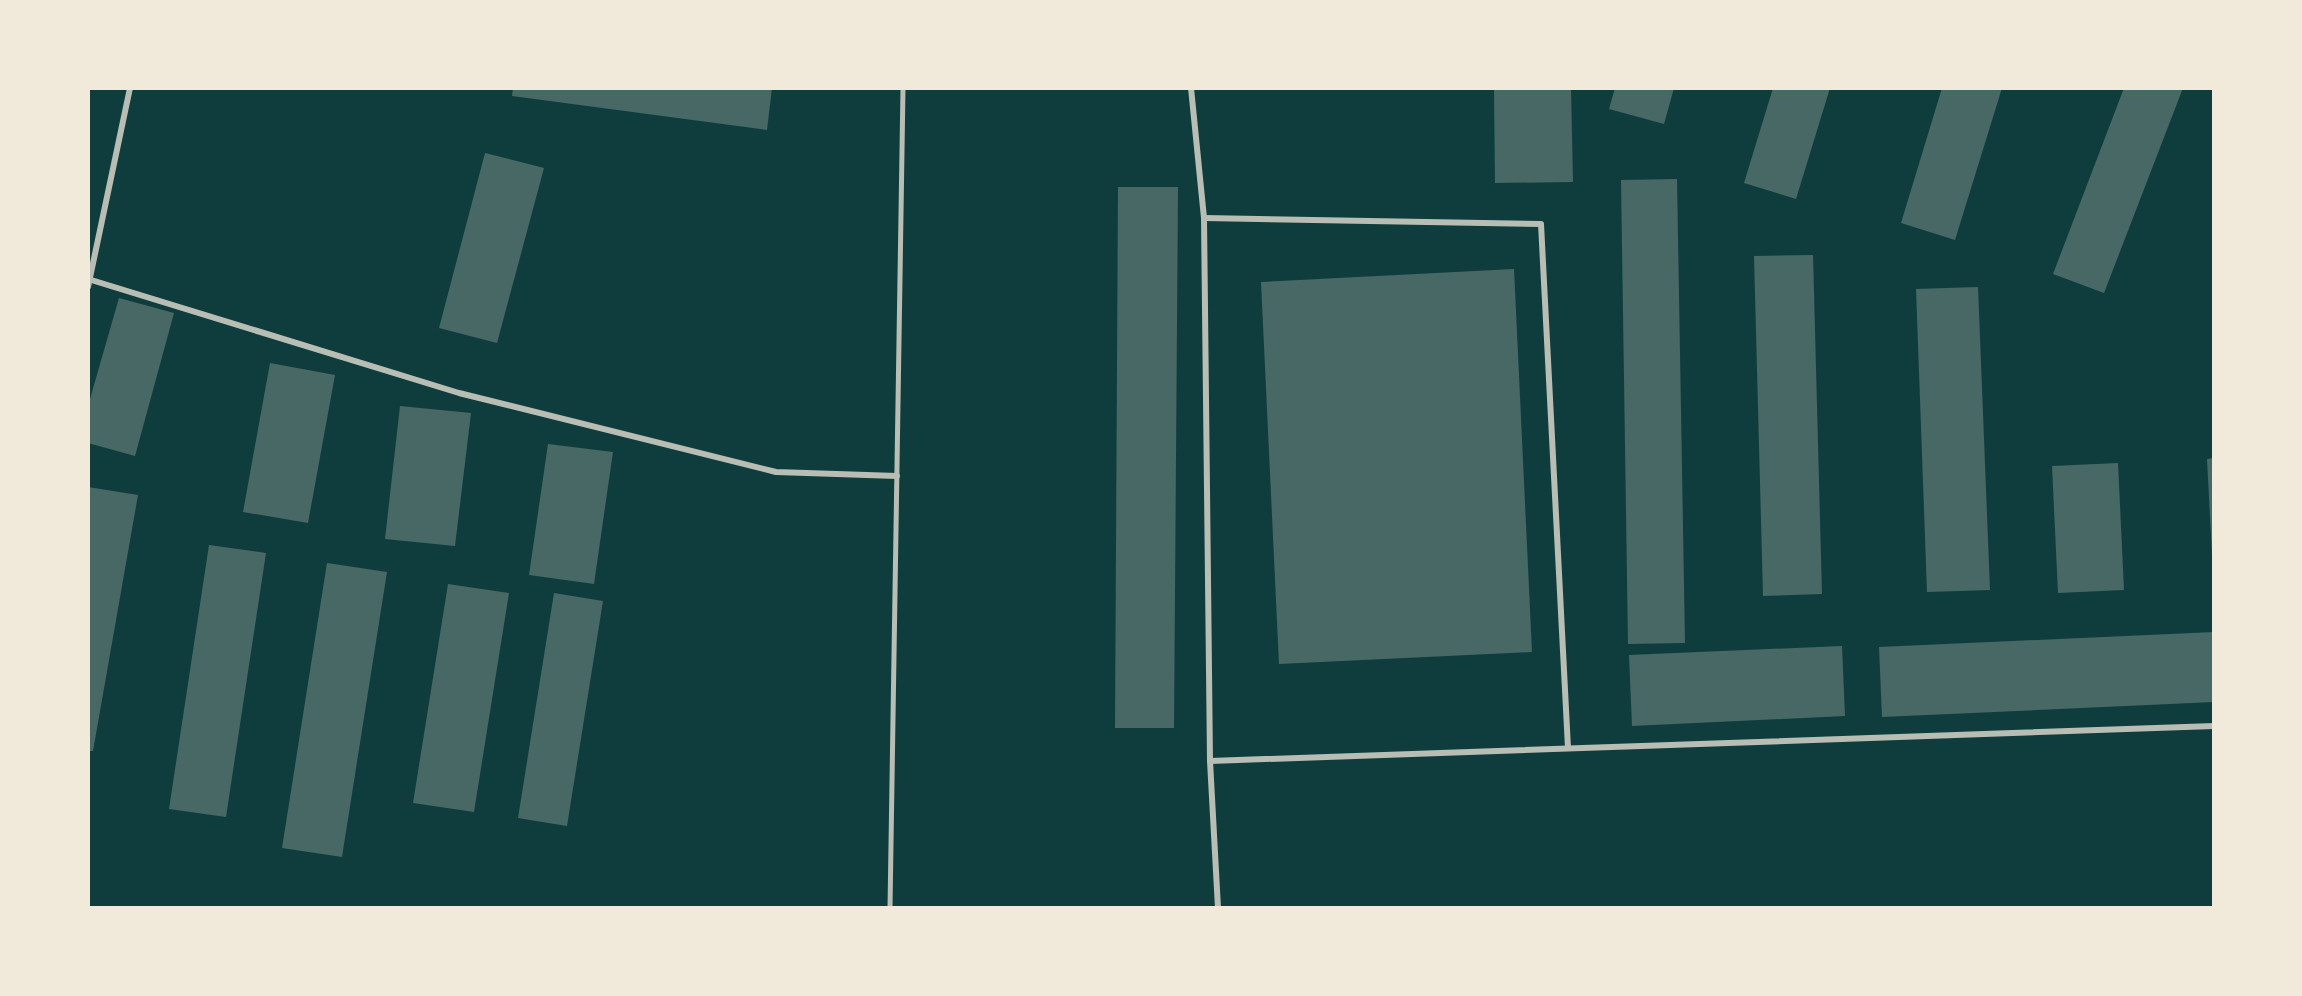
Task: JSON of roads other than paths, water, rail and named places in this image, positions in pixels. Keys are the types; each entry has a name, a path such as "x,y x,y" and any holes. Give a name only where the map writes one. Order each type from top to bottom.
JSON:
{"street":[{"path":"130,88 89,281 459,393 776,472 897,476"},
{"path":"890,908 903,88"},
{"path":"1191,88 1204,218 1210,761 1218,908"},
{"path":"1204,218 1541,224 1568,748"},
{"path":"1210,761 2214,726"}]}
